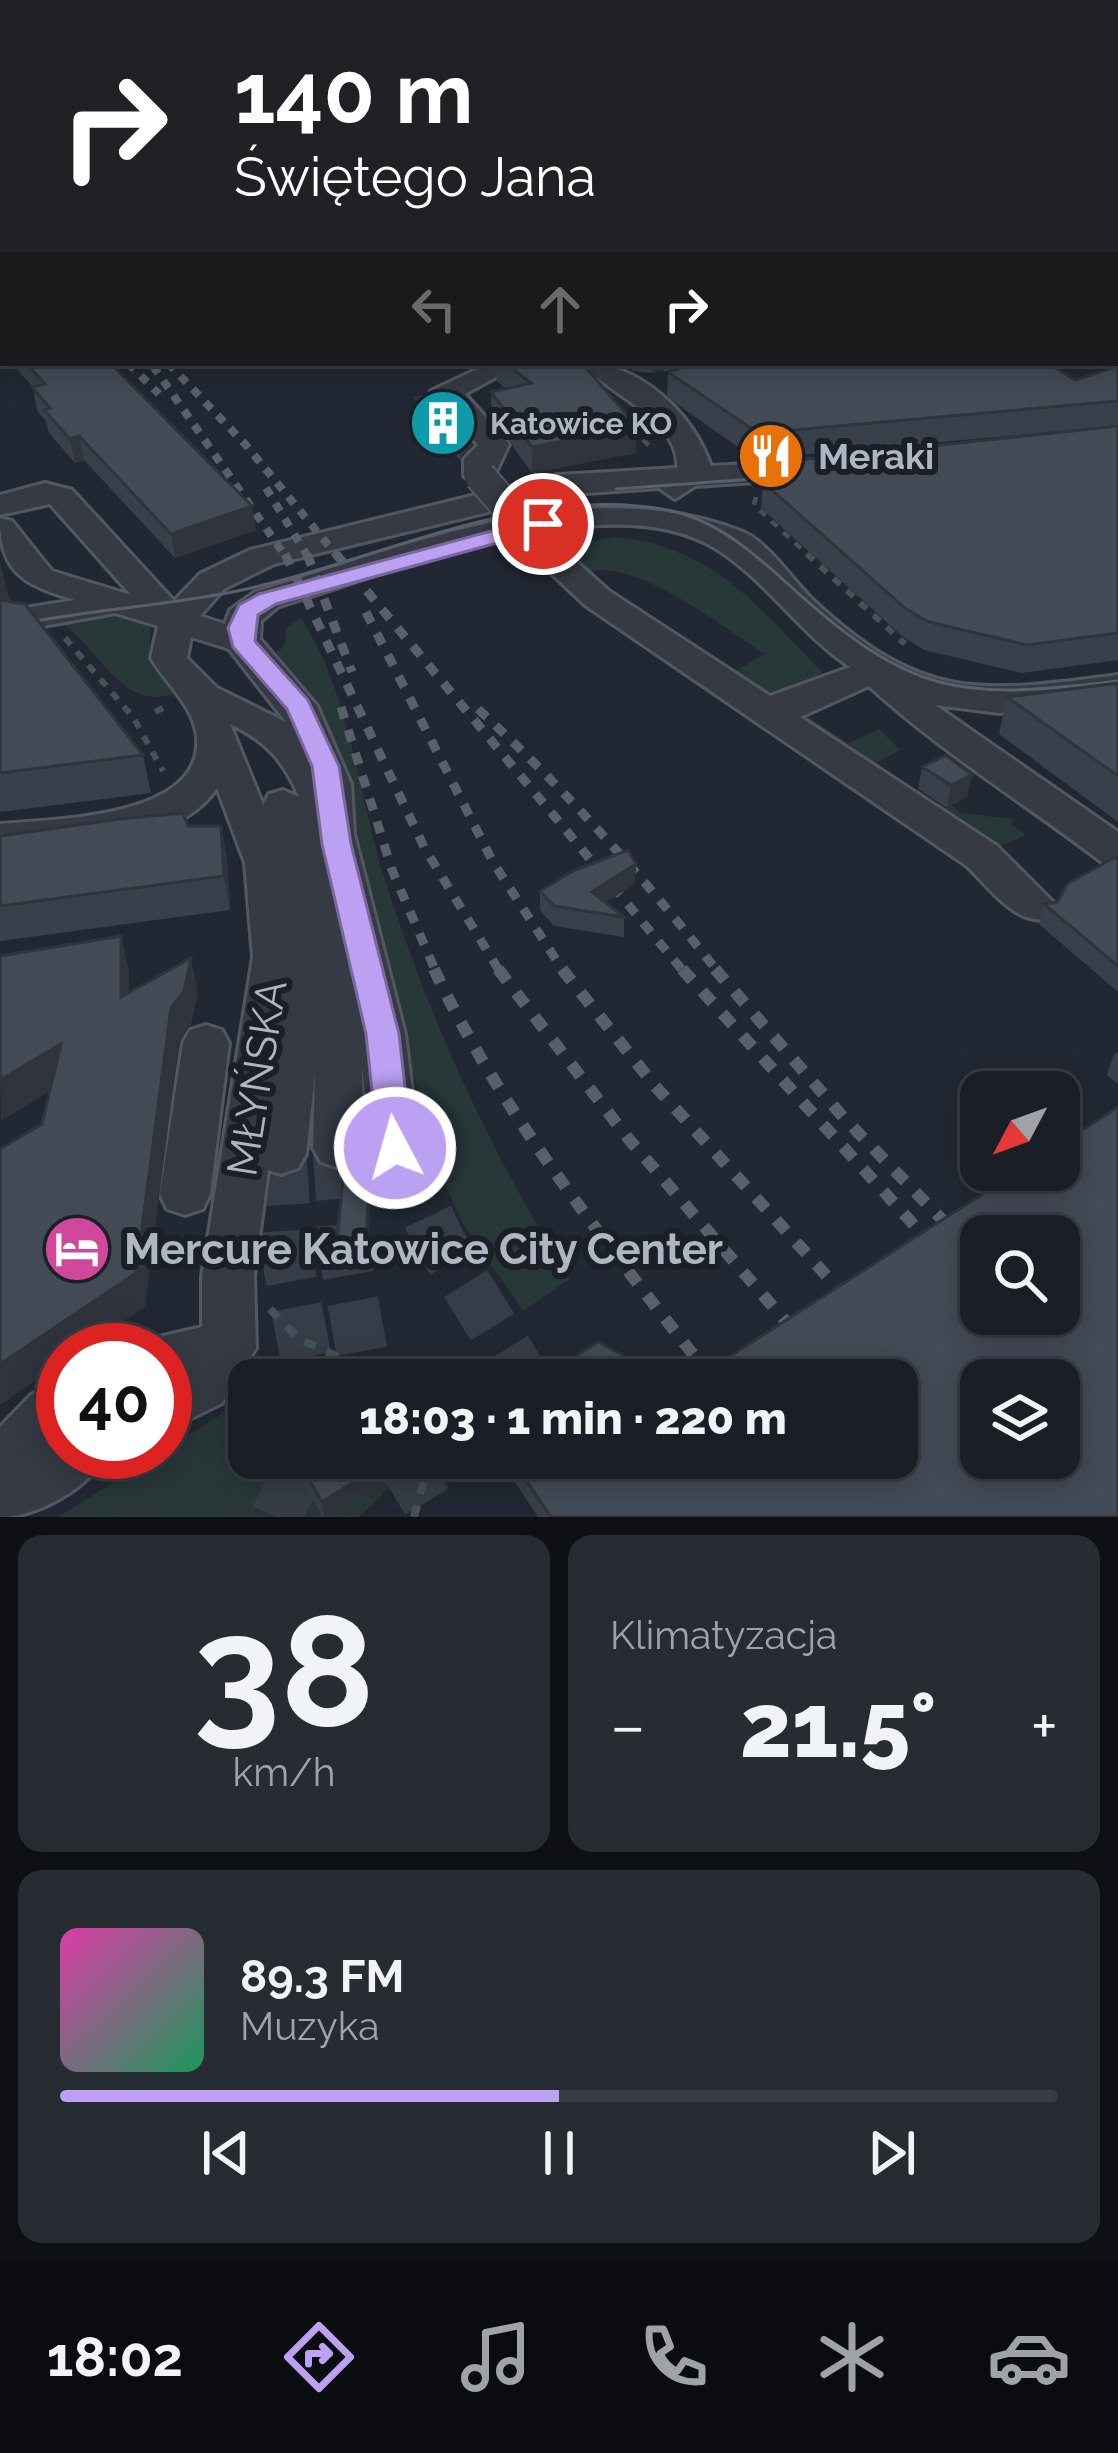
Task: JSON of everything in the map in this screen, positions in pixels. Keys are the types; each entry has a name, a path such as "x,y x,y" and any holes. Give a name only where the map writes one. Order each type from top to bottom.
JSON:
{"street":[{"path":"338,1148 342,984 331,784 298,706 242,641 240,628 248,610 267,599 543,524 609,514 673,491 696,467 689,446 637,392 600,366"},
{"path":"488,373 446,391 494,444 494,453 480,459 480,476 548,554 597,598 982,856 1036,908"},
{"path":"637,392 671,381"},
{"path":"862,465 747,492 717,490 714,504 728,532 751,556 915,709 977,748 1118,853"},
{"path":"0,623 119,588 558,485 690,477 747,492"},
{"path":"0,505 55,493 119,588 176,624 242,641"},
{"path":"609,514 676,520 751,556"},
{"path":"0,528 40,578 119,588"},
{"path":"262,557 224,572 176,624 169,658 178,678 209,716 266,863"},
{"path":"760,708 785,709 874,670 916,690 970,700 1118,687"},
{"path":"267,674 281,736 283,804 312,918 281,1154"},
{"path":"970,700 963,720 977,748"},
{"path":"209,716 281,736 297,755 335,839 382,1034 395,1148"},
{"path":"0,838 144,819 183,805 210,773 218,754 209,716"},
{"path":"266,863 283,804"},
{"name":"MŁYŃSKA","path":"229,1348 228,1276 275,957 266,863"},
{"path":"185,1194 196,1043 267,1028"},
{"path":"192,1354 229,1348"},
{"path":"192,1390 202,1385 229,1348"},
{"path":"1,1500 6,1465 36,1424"},
{"path":"1,1500 36,1478"}],"path":[{"path":"747,492 912,648"},
{"path":"51,628 89,661 148,737 183,805"},
{"path":"264,1289 268,1306 299,1340 342,1359"},
{"path":"418,1516 426,1479"}],"shaded area":[{"path":"617,537 685,555 712,570 760,609 831,681 790,696 757,691 729,675 765,654 651,583 602,570 581,573 552,549"},
{"path":"109,612 150,625 151,665 173,694 155,697 125,686 57,619"},
{"path":"301,618 343,712 375,847 422,985 488,1135 570,1279 523,1311 462,1222 435,1162 339,766 313,703 276,652 284,647 287,627"},
{"path":"807,716 848,743 879,729 900,750 876,763 938,812 951,805 961,813 1012,819 1012,825 1026,835 986,853 791,722"},
{"path":"228,1410 228,1479 395,1479 394,1484 359,1517 58,1517 118,1479 192,1479 192,1433"}],"building":[{"path":"29,366 113,366 252,506 171,534 79,436 70,439 44,410 50,408 32,387 45,384"},
{"path":"509,366 585,366 637,427 532,447 491,392 531,383"},
{"path":"687,366 1053,366 1075,380 1118,366 1118,401 758,433 668,372"},
{"path":"440,393 471,428 459,443 416,398"},
{"path":"1118,426 1118,633 1027,645 929,622 906,609 763,482 771,463"},
{"path":"0,600 25,604 143,755 0,773"},
{"path":"1118,683 1118,776 1007,697"},
{"path":"946,755 972,775 951,785 922,767"},
{"path":"183,813 188,826 221,826 224,876 0,906 0,836"},
{"path":"628,850 636,864 592,892 624,917 554,906 540,891 573,871"},
{"path":"1115,857 1118,966 1044,904 1058,902 1067,884"},
{"name":"Mercure Katowice City Center","path":"121,936 121,997 191,958 184,991 171,1008 136,1273 61,1323 36,1323 36,1340 0,1364 0,1149 42,1124 61,1044 0,1080 0,956"},
{"path":"1118,1107 1118,1517 551,1517 525,1479 918,1479 918,1359 726,1359 987,1191 1080,1191 1080,1131"},
{"path":"370,1177 366,1239 337,1240 343,1178"},
{"path":"598,1342 630,1359 572,1359"},
{"path":"309,1479 358,1479 322,1502"}],"tunnel":[{"path":"395,1147 440,1242 512,1359"},
{"path":"338,1148 346,1264 363,1359"},
{"path":"281,1154 288,1262 306,1359"},
{"path":"276,1517 295,1479"},
{"path":"413,1479 436,1517"}],"tram line":[{"path":"616,489 796,476"},
{"path":"0,628 242,590 506,516 613,504 685,514 717,529 869,649 939,682 1016,690 1118,681"}],"railway":[{"path":"131,366 159,394"},
{"path":"153,366 286,557"},
{"path":"171,366 245,444 338,557"},
{"path":"266,488 308,557"},
{"path":"285,554 424,847 499,970"},
{"path":"307,554 352,672"},
{"path":"336,554 684,972"},
{"path":"366,612 493,862 562,969"},
{"path":"341,707 392,870 436,972"},
{"path":"478,709 603,836 718,972"},
{"path":"434,969 526,1131 697,1359"},
{"path":"562,969 655,1086 861,1314"},
{"path":"682,969 960,1276"},
{"path":"715,969 844,1118 960,1238"},
{"path":"499,970 627,1137 818,1359"}],"place":[{"name":"Katowice KO","path":"443,423"},
{"name":"Meraki","path":"771,456"},
{"name":"Mercure Katowice City Center","path":"77,1249"}],"route":[{"path":"395,1148 382,1034 336,844 326,766 298,706 242,641 240,628 248,610 267,599 543,524"}]}
